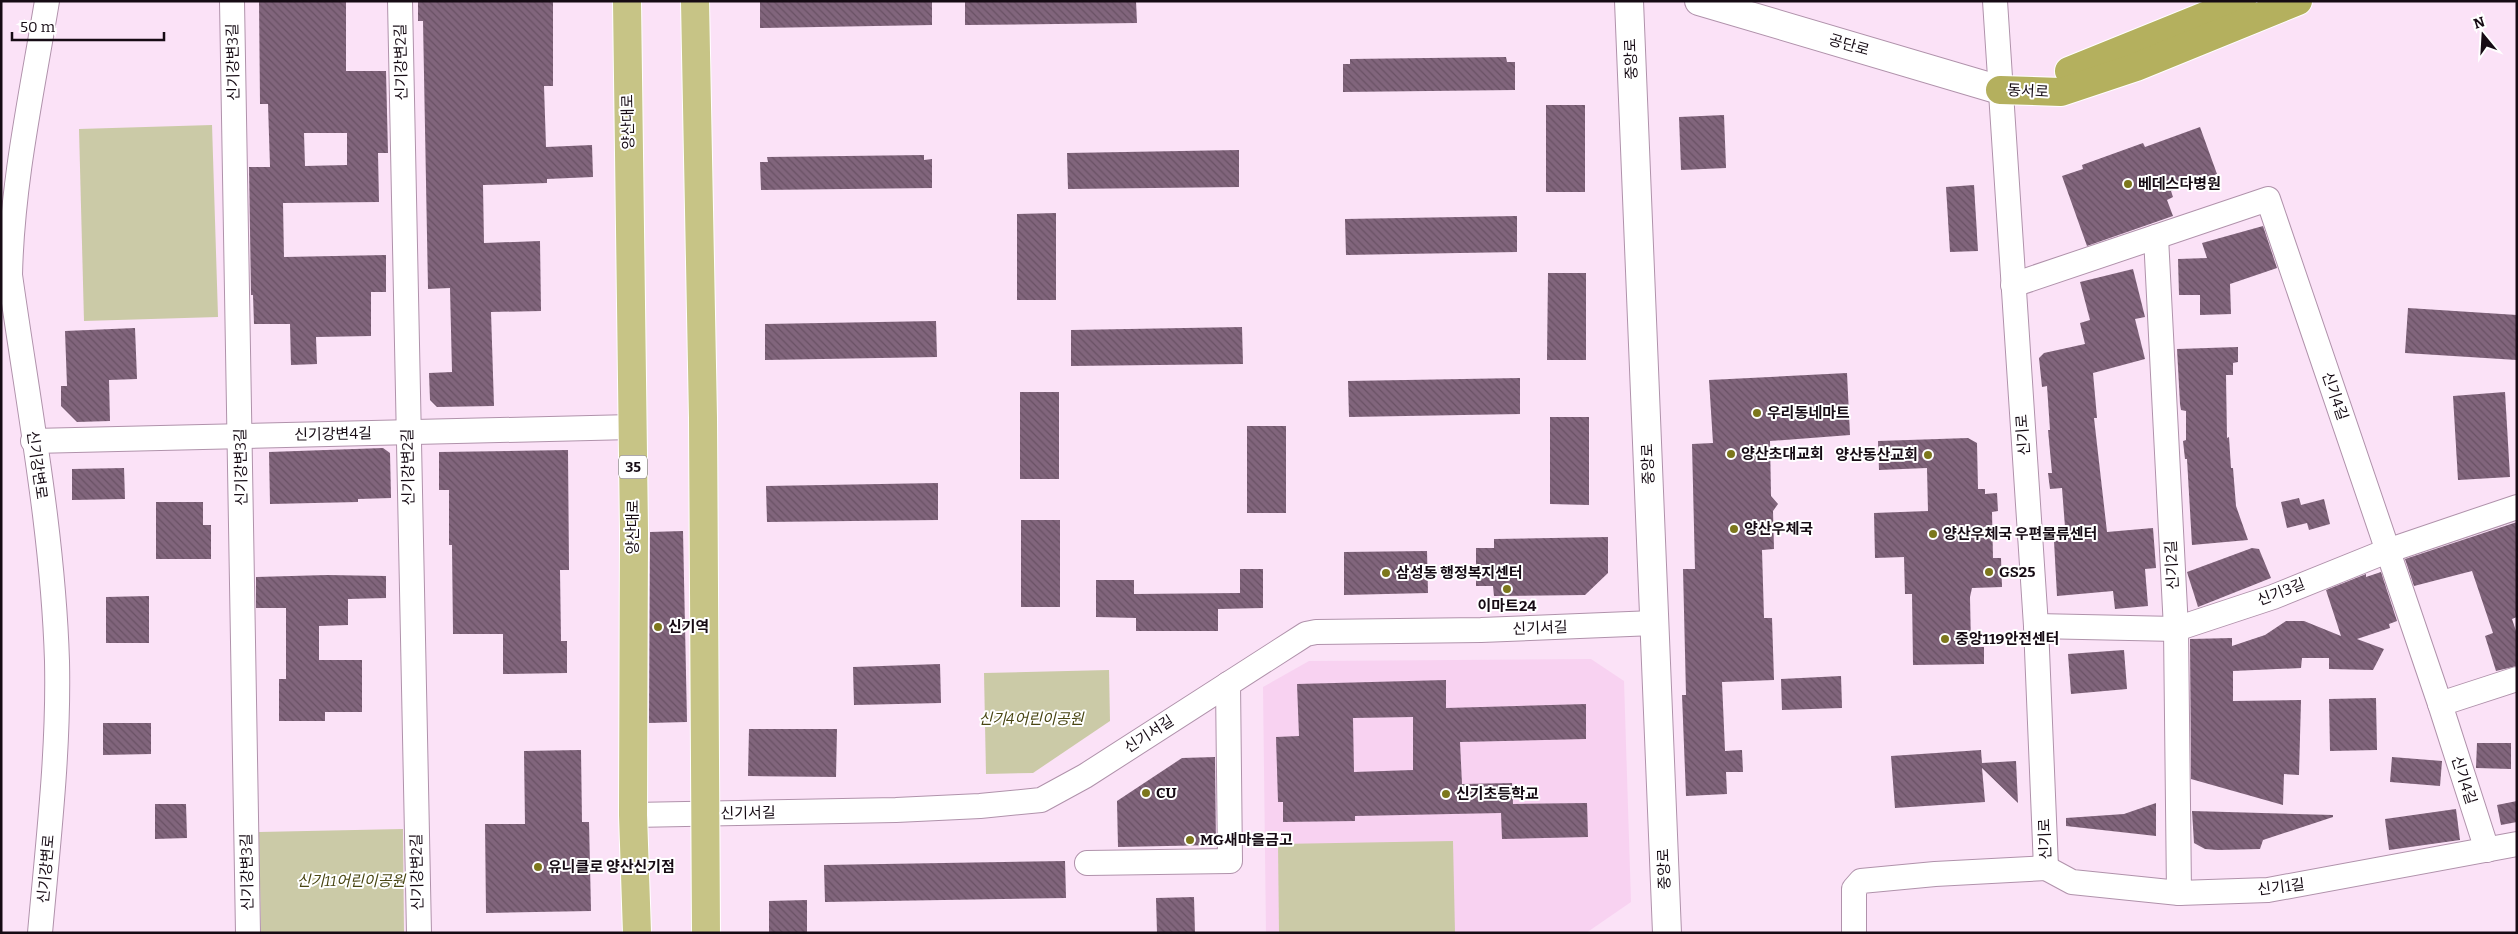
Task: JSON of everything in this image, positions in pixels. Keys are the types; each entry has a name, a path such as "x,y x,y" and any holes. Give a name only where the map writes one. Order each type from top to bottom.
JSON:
{"highway":[{"name":"동서로","path":"2000,90 2083,67 2242,1"},
{"name":"동서로","path":"2000,90 2061,92 2136,67 2298,1"}],"main road":[{"name":"양산대로","path":"627,1 634,815 638,933"},
{"path":"695,1 706,933"}],"street":[{"name":"신기강변로","path":"40,933 56,751 57,671 49,551 10,275 11,233 18,172 47,1"},
{"name":"신기강변3길","path":"232,1 241,436 248,933"},
{"name":"신기강변2길","path":"400,1 419,933"},
{"name":"중앙로","path":"1629,1 1667,930"},
{"name":"공단로","path":"1698,1 2000,90"},
{"name":"신기로","path":"1995,1 2036,626 2046,868"},
{"name":"신기4길","path":"2013,285 2268,199 2440,704 2486,850"},
{"name":"신기2길","path":"2156,237 2176,629 2179,893"},
{"name":"신기강변4길","path":"33,441 632,427"},
{"name":"신기3길","path":"2036,626 2176,629 2273,597 2387,551 2517,507"},
{"name":"신기서길","path":"634,815 905,810 980,806 1041,800 1085,776 1306,634 1316,632 1481,630 1654,623"},
{"path":"2440,704 2517,679"},
{"path":"1087,863 1230,860 1228,684"},
{"name":"신기1길","path":"2046,868 2072,882 2179,893 2268,890 2517,844"},
{"path":"1854,933 1854,889 1861,881 1877,878 2046,868"}],"shaded area":[{"name":"신기초등학교","path":"1591,659 1624,681 1631,902 1586,933 1266,933 1263,687 1309,661"}],"green space":[{"path":"212,125 218,317 84,321 79,129"},
{"name":"신기4어린이공원","path":"1109,670 1110,721 1033,773 986,774 984,673"},
{"name":"신기11어린이공원","path":"403,829 404,933 261,933 259,832"},
{"path":"1453,841 1455,933 1279,933 1278,844"}],"building":[{"path":"259,1 346,1 346,71 386,71 388,153 378,153 379,202 283,203 284,257 386,255 386,292 371,292 371,336 316,337 317,364 291,365 290,324 254,324 253,295 251,295 249,167 270,167 268,104 260,104","holes":["304,133 347,133 347,165 305,166"]},
{"path":"418,1 553,1 553,86 544,86 546,147 592,145 593,177 547,179 547,183 483,185 484,243 540,241 541,311 491,312 494,406 437,407 430,400 429,373 452,372 450,288 428,289 423,21 418,21"},
{"path":"760,1 932,1 932,25 760,28"},
{"path":"965,1 1136,1 1137,23 965,25"},
{"path":"1506,57 1507,62 1515,62 1515,90 1343,92 1343,64 1350,64 1350,59"},
{"path":"1546,105 1585,105 1585,192 1546,192"},
{"path":"1724,115 1726,168 1681,170 1679,117"},
{"name":"베데스다병원","path":"2200,127 2217,174 2171,191 2173,197 2167,200 2173,216 2087,246 2062,176 2083,169 2082,165 2143,143 2145,147"},
{"path":"1239,150 1239,187 1068,189 1067,153"},
{"path":"924,155 924,160 932,159 932,188 761,190 760,162 768,162 767,157"},
{"path":"1974,185 1978,251 1950,252 1946,187"},
{"path":"1056,213 1056,300 1017,300 1017,214"},
{"path":"1517,216 1517,252 1346,255 1345,219"},
{"path":"2263,226 2277,268 2230,284 2231,314 2200,315 2200,295 2179,295 2178,259 2207,258 2202,243"},
{"path":"2133,269 2145,317 2135,319 2145,359 2093,373 2097,418 2094,418 2107,532 2153,528 2156,568 2145,569 2148,606 2115,609 2113,591 2057,596 2054,541 2066,540 2062,488 2050,489 2048,473 2052,473 2048,430 2050,430 2047,386 2042,387 2039,358 2044,353 2085,344 2080,323 2090,320 2080,282"},
{"path":"1548,273 1586,273 1586,360 1547,360"},
{"path":"2408,308 2517,315 2517,360 2405,353"},
{"path":"936,321 937,357 765,360 765,324"},
{"path":"1242,327 1243,364 1071,366 1071,330"},
{"path":"135,328 137,379 109,380 110,421 77,422 61,406 61,386 67,386 65,331"},
{"path":"2238,347 2238,362 2233,363 2233,375 2226,375 2227,438 2229,437 2236,506 2248,540 2192,545 2187,459 2185,459 2183,441 2186,440 2186,411 2181,410 2180,404 2177,349"},
{"path":"1847,373 1850,435 1770,441 1771,496 1778,504 1773,511 1774,549 1762,550 1764,618 1772,618 1774,680 1722,682 1725,751 1742,750 1743,772 1726,772 1727,794 1686,796 1682,695 1686,695 1683,569 1695,569 1692,444 1713,443 1709,380"},
{"path":"1520,378 1520,414 1349,417 1348,381"},
{"path":"1020,392 1059,392 1059,479 1020,479"},
{"path":"2505,392 2510,477 2458,480 2453,396"},
{"path":"1550,417 1589,417 1589,505 1550,504"},
{"path":"1247,426 1286,426 1286,513 1247,513"},
{"path":"1968,438 1977,443 1978,489 1985,489 1985,494 1997,493 1998,511 1992,512 1993,558 2001,558 2002,587 1972,588 1970,597 1971,647 1984,647 1984,664 1913,665 1912,594 1905,594 1904,557 1875,558 1874,513 1928,511 1927,468 1879,470 1878,441"},
{"path":"383,448 390,453 391,498 358,499 358,502 270,504 269,452"},
{"path":"568,450 569,570 560,570 561,641 567,641 567,673 503,674 503,634 453,634 452,545 449,545 449,490 439,490 439,452"},
{"path":"124,468 125,499 72,500 72,469"},
{"path":"938,483 938,520 767,522 766,486"},
{"path":"2299,498 2301,505 2324,499 2330,524 2309,530 2307,523 2287,528 2281,502"},
{"path":"156,502 203,502 203,525 211,525 211,559 156,559"},
{"path":"1021,520 1060,520 1060,607 1021,607"},
{"path":"2517,522 2517,617 2512,619 2517,634 2517,666 2496,671 2485,636 2493,633 2472,571 2414,586 2405,559"},
{"name":"신기역","path":"683,531 687,722 649,723 650,532"},
{"path":"1608,537 1608,573 1585,595 1494,596 1493,586 1476,586 1476,548 1494,548 1494,539"},
{"path":"2252,548 2259,549 2271,578 2198,607 2187,572"},
{"name":"삼성동 행정복지센터","path":"1427,551 1428,593 1344,595 1344,552"},
{"path":"1240,569 1263,569 1263,608 1218,609 1218,631 1136,631 1136,618 1096,617 1096,580 1134,580 1134,594 1240,593"},
{"path":"2381,572 2397,621 2389,624 2390,628 2357,639 2384,649 2373,670 2329,669 2329,658 2302,658 2301,668 2233,671 2233,701 2301,700 2299,775 2284,774 2283,805 2191,779 2190,639 2232,638 2232,646 2265,635 2286,621 2304,621 2341,636 2326,590 2366,574 2366,577"},
{"path":"386,576 386,598 348,599 348,625 319,626 319,660 362,660 362,712 325,712 325,721 279,721 279,679 286,679 286,608 256,608 256,577"},
{"path":"149,596 149,643 106,643 106,597"},
{"path":"2124,650 2127,689 2071,694 2068,654"},
{"path":"940,664 941,703 854,705 853,667"},
{"path":"1841,676 1842,708 1782,710 1781,679"},
{"path":"1446,680 1446,708 1586,704 1586,739 1460,742 1462,784 1512,783 1513,804 1587,803 1588,837 1502,839 1501,813 1355,816 1355,821 1283,822 1283,802 1278,802 1276,737 1299,736 1297,684","holes":["1413,717 1413,770 1354,772 1353,718"]},
{"path":"2376,698 2377,750 2330,751 2329,699"},
{"path":"103,723 151,723 151,754 103,755"},
{"path":"749,729 837,729 836,777 748,776"},
{"path":"2477,743 2511,743 2511,769 2476,768"},
{"name":"유니클로 양산신기점","path":"581,750 582,822 589,822 591,911 486,913 485,824 525,824 524,751"},
{"path":"1981,750 1982,763 2016,761 2018,803 1982,768 1985,802 1895,808 1891,756"},
{"path":"1215,757 1216,845 1118,847 1117,801 1182,758"},
{"path":"2392,757 2442,761 2440,786 2390,782"},
{"path":"2517,801 2517,822 2501,825 2497,805"},
{"path":"2156,803 2156,836 2066,826 2066,818 2124,814"},
{"path":"155,804 186,804 187,838 155,839"},
{"path":"2456,809 2460,840 2389,850 2385,819"},
{"path":"2192,811 2333,815 2333,817 2263,840 2260,849 2218,850 2205,849 2194,843"},
{"path":"1065,861 1066,898 825,902 824,865"},
{"path":"1194,897 1195,933 1157,933 1156,898"},
{"path":"807,900 807,933 769,933 769,901"}],"place":[{"name":"베데스다병원","path":"2128,184"},
{"name":"우리동네마트","path":"1757,413"},
{"name":"양산초대교회","path":"1731,454"},
{"name":"양산동산교회","path":"1928,455"},
{"name":"양산우체국","path":"1734,529"},
{"name":"양산우체국 우편물류센터","path":"1933,534"},
{"name":"GS25","path":"1989,572"},
{"name":"삼성동 행정복지센터","path":"1386,573"},
{"name":"이마트24","path":"1507,589"},
{"name":"신기역","path":"658,627"},
{"name":"중앙119안전센터","path":"1945,639"},
{"name":"CU","path":"1146,793"},
{"name":"신기초등학교","path":"1446,794"},
{"name":"MG새마을금고","path":"1190,840"},
{"name":"유니클로 양산신기점","path":"538,867"}]}
